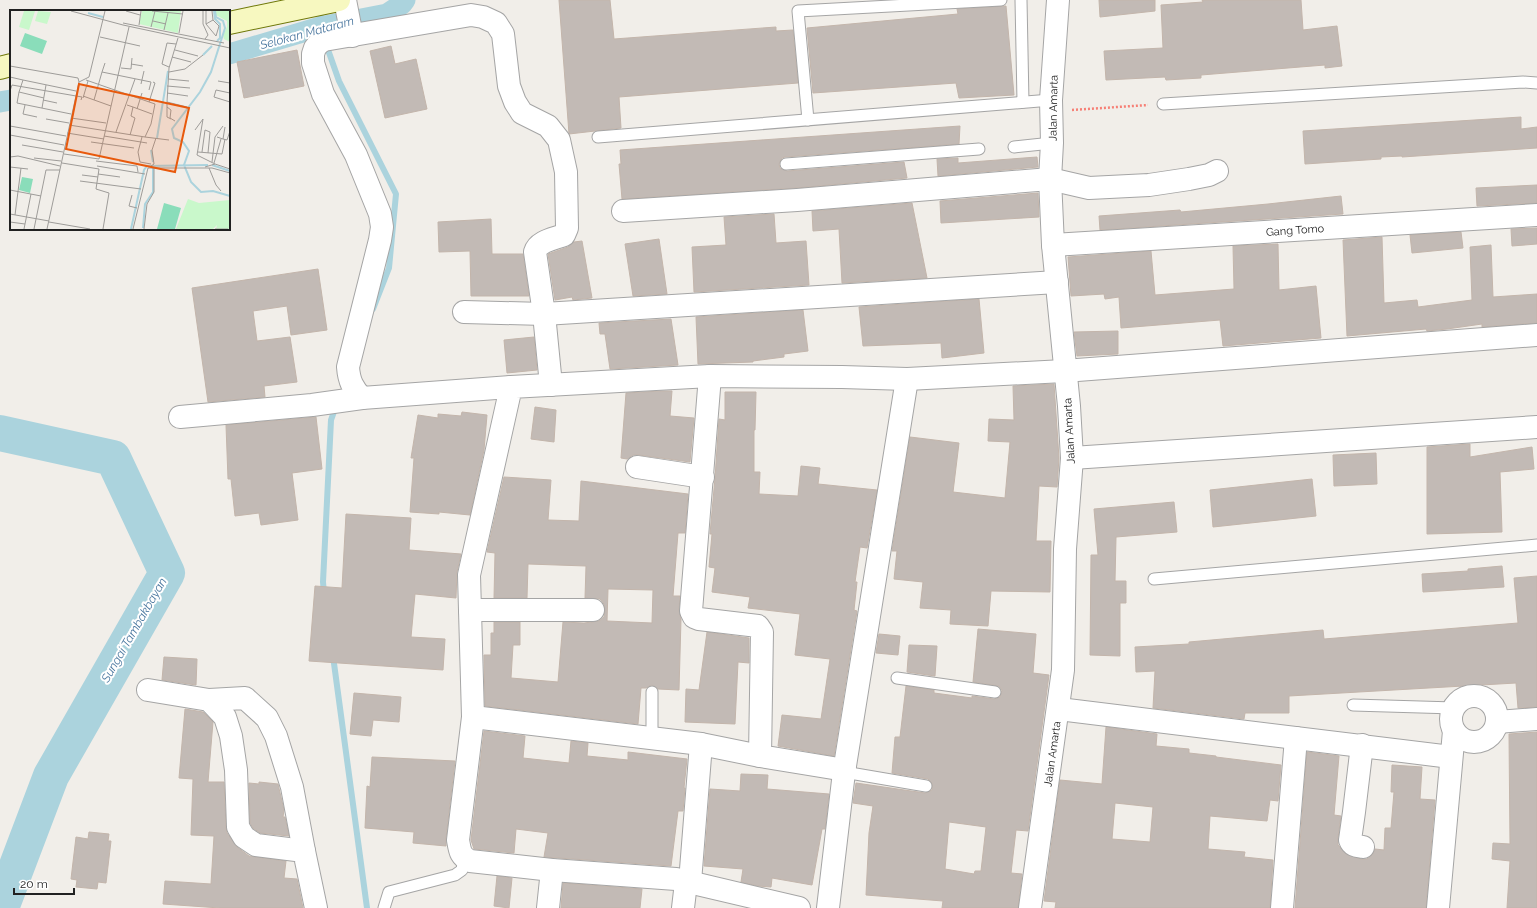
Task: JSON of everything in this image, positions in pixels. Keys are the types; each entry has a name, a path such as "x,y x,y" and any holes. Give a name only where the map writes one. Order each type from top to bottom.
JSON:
{"street":[{"name":"Jalan Amarta","path":"1030,908 1059,709 1063,670 1065,549 1072,458 1053,245 1050,179 1052,143 1060,105 1058,0"},
{"path":"230,23 300,5 345,13 471,15 482,17 496,23 503,34 509,86 514,102 522,113 548,126 559,140 566,172 567,222 564,235 541,243 536,246 535,252 544,314 551,385"},
{"path":"345,13 324,40 319,43 313,54 314,63 324,94 356,155 380,214 382,227 379,247 348,367 349,379 354,390 353,400"},
{"path":"0,68 10,65"},
{"path":"623,212 1050,179 1089,188 1096,188 1162,183 1209,175 1217,171"},
{"name":"Gang Tomo","path":"1053,245 1537,215"},
{"path":"464,312 544,314 1056,282"},
{"path":"180,417 353,400 510,387 710,376 907,379 1064,371 1537,335"},
{"path":"710,376 703,478 691,611 694,617 699,619 758,626 762,632 760,756"},
{"path":"828,908 845,771 907,379"},
{"path":"510,387 469,575 473,717 458,840 460,852 464,858 470,861 552,870 676,879 799,908"},
{"path":"1072,458 1537,427"},
{"path":"637,467 703,478"},
{"path":"470,610 593,610"},
{"path":"148,690 209,700 245,698 267,718 276,736 292,787 316,908"},
{"path":"1438,908 1454,731 1451,723 1451,716 1454,708 1459,702 1473,696 1481,697 1488,701 1493,707 1497,722 1491,735 1485,739 1471,742 1464,740 1454,731"},
{"path":"209,700 225,717 231,736 236,770 238,827 244,837 256,845 304,851"},
{"path":"1059,709 1451,757"},
{"path":"473,717 701,744 845,771"},
{"path":"1497,722 1537,718"},
{"path":"1282,908 1296,738"},
{"path":"683,908 686,891 690,882 701,744"},
{"path":"1362,746 1350,840 1351,844 1354,846 1363,847"},
{"path":"548,908 552,870"}],"lane":[{"path":"808,120 798,11 1001,0"},
{"path":"1021,0 1023,102"},
{"path":"1163,104 1515,83 1537,83"},
{"path":"598,137 1023,102 1060,105"},
{"path":"1014,147 1052,143"},
{"path":"786,164 979,149"},
{"path":"1154,579 1537,545"},
{"path":"897,678 996,692"},
{"path":"652,692 652,738"},
{"path":"1354,705 1454,708"},
{"path":"845,771 926,786"},
{"path":"384,908 389,892 455,875 462,870 464,858"}],"path":[{"path":"1060,105 1163,104"}],"building":[{"path":"559,0 610,0 614,39 776,27 776,31 793,30 798,83 619,97 621,128 569,134"},
{"path":"1099,0 1155,0 1155,11 1100,17"},
{"path":"1202,0 1301,0 1303,30 1337,26 1342,66 1325,68 1325,65 1201,75 1201,78 1166,80 1165,77 1106,80 1104,51 1163,48 1161,5 1203,2"},
{"path":"1006,6 1014,95 959,98 956,83 813,93 807,28 958,14 957,9"},
{"path":"391,46 395,64 416,59 427,109 385,118 370,51"},
{"path":"297,50 304,86 244,98 237,62"},
{"path":"1521,117 1521,129 1537,127 1537,148 1402,157 1381,157 1381,159 1305,164 1303,131"},
{"path":"960,126 959,144 785,157 782,158 779,164 780,168 787,171 904,162 907,178 796,188 622,199 619,164 621,164 620,150"},
{"path":"1037,157 1038,167 938,176 937,159 958,158 958,163"},
{"path":"1537,185 1537,203 1477,206 1476,188"},
{"path":"1038,193 1039,217 941,223 940,201"},
{"path":"1341,196 1343,214 1100,230 1099,216 1180,210 1181,212"},
{"path":"912,203 927,278 842,283 839,229 813,231 812,211"},
{"path":"774,214 776,243 806,241 809,285 694,292 692,247 726,245 724,217"},
{"path":"491,219 492,254 523,254 529,296 471,296 470,251 439,252 438,222"},
{"path":"1537,228 1537,244 1512,246 1511,229"},
{"path":"1461,232 1463,248 1412,253 1410,235"},
{"path":"1382,237 1384,303 1417,300 1418,307 1472,300 1470,247 1491,245 1493,297 1537,294 1537,323 1482,327 1482,324 1427,331 1426,329 1347,336 1343,240"},
{"path":"659,239 667,294 633,296 625,244"},
{"path":"582,241 592,298 573,300 572,297 555,300 548,254 568,247 574,242"},
{"path":"1278,244 1279,290 1316,286 1321,338 1223,346 1220,320 1121,328 1119,297 1105,299 1104,294 1071,296 1068,257 1151,251 1155,295 1234,289 1233,246"},
{"path":"318,269 327,330 291,335 287,306 253,311 257,341 290,337 297,382 264,386 265,397 208,402 192,288"},
{"path":"979,299 984,353 942,358 941,343 863,346 859,307"},
{"path":"803,310 808,351 784,354 784,357 753,362 698,364 696,317"},
{"path":"671,319 678,365 610,369 605,334 600,334 599,323"},
{"path":"1118,331 1118,354 1077,356 1074,332"},
{"path":"534,337 537,370 507,373 504,340"},
{"path":"1054,384 1059,458 1057,487 1039,486 1036,541 1051,541 1050,592 991,591 988,626 950,624 951,610 920,608 923,582 894,579 897,551 892,551 910,437 959,443 953,492 1005,498 1010,442 988,441 989,419 1014,420 1013,386"},
{"path":"672,391 670,416 694,418 690,462 639,455 633,455 627,459 621,458 626,393"},
{"path":"725,392 756,392 754,472 760,472 759,494 798,496 801,466 820,468 818,484 877,490 867,548 860,547 855,582 857,582 854,610 857,611 834,756 778,746 782,715 821,719 830,659 795,655 800,614 748,608 750,597 712,592 715,568 709,567 712,534 710,534 719,419 725,420"},
{"path":"535,407 556,410 554,442 531,439"},
{"path":"462,412 487,415 484,450 470,515 439,512 439,514 410,512 414,458 411,458 418,415 438,418 438,414 461,416"},
{"path":"316,417 322,469 292,473 298,520 261,525 259,513 235,516 231,479 228,479 226,425"},
{"path":"1470,444 1470,457 1532,447 1534,469 1500,472 1502,532 1427,534 1427,447"},
{"path":"1376,453 1377,484 1334,486 1333,455"},
{"path":"504,477 551,480 548,520 579,521 581,481 688,494 685,533 678,533 673,596 680,596 679,610 681,619 679,690 658,689 652,685 646,688 641,688 638,724 485,706 484,655 491,655 491,633 494,633 494,622 520,622 520,645 513,645 511,678 558,682 563,622 584,623 599,621 604,617 605,610 604,604 600,599 585,598 586,566 528,564 527,598 494,598 495,553 487,552","holes":["608,589 653,590 652,623 607,621"]},
{"path":"1312,479 1316,516 1213,527 1210,490"},
{"path":"1174,502 1177,532 1116,537 1115,581 1126,581 1126,603 1120,603 1120,656 1090,655 1091,555 1098,555 1094,509"},
{"path":"346,514 411,518 409,550 461,554 457,572 456,598 415,594 411,637 445,639 443,670 309,661 315,586 342,588"},
{"path":"1502,566 1504,587 1423,592 1422,574 1468,571 1468,569"},
{"path":"1537,576 1537,707 1518,708 1516,683 1289,696 1289,713 1245,713 1244,719 1153,708 1155,671 1136,672 1135,647 1189,644 1189,642 1323,630 1324,639 1518,623 1514,578"},
{"path":"978,629 1036,634 1033,673 1049,675 1028,831 1016,830 1011,873 1022,874 1018,908 942,908 943,901 866,895 869,833 873,806 853,803 856,783 925,793 932,790 932,783 928,779 892,773 895,737 900,737 906,686 934,690 934,693 972,698 972,696 994,699 1000,697 1002,690 999,686 973,682","holes":["949,822 986,827 981,871 975,871 974,874 945,869"]},
{"path":"707,632 749,638 749,663 738,662 735,724 685,722 686,689 699,690"},
{"path":"879,634 900,636 898,655 876,653"},
{"path":"909,645 937,646 935,676 907,672"},
{"path":"164,657 197,659 196,685 162,680"},
{"path":"354,693 401,697 399,722 373,720 371,736 350,734"},
{"path":"185,709 203,712 213,722 208,782 224,782 227,833 237,847 249,856 286,861 284,878 297,879 303,908 220,908 163,904 165,881 211,884 214,836 191,835 193,779 179,778"},
{"path":"1106,727 1157,734 1156,746 1189,749 1189,753 1281,765 1278,801 1270,800 1267,821 1210,816 1208,849 1245,852 1244,857 1273,860 1270,908 1055,908 1056,902 1044,901 1060,780 1102,784","holes":["1115,803 1153,807 1150,842 1112,839"]},
{"path":"484,731 525,736 523,758 569,763 571,741 588,743 587,756 628,760 628,752 687,759 683,811 678,811 671,866 544,857 548,833 516,829 514,853 474,849 471,840"},
{"path":"1537,732 1537,908 1507,908 1510,861 1492,859 1493,843 1510,844 1509,734"},
{"path":"1307,752 1339,756 1334,815 1341,816 1338,845 1346,854 1361,859 1367,859 1372,855 1375,849 1384,850 1385,828 1391,828 1394,792 1391,792 1392,765 1422,767 1420,799 1435,800 1426,908 1295,908"},
{"path":"372,757 455,761 446,846 413,843 414,832 365,828 367,786 370,787"},
{"path":"741,774 768,775 767,789 829,794 825,829 822,829 812,885 772,878 771,887 758,886 741,882 743,869 704,866 710,789 740,791"},
{"path":"259,782 278,784 284,810 283,817 285,817 289,836 260,833 253,828 250,823 249,783 259,784"},
{"path":"89,832 109,834 108,841 111,841 106,883 98,882 97,889 76,887 77,880 71,879 76,837 88,839"},
{"path":"497,876 512,878 509,908 494,906"},
{"path":"563,883 642,889 640,908 561,908"}],"waterway":[{"name":"Selokan Mataram","path":"230,54 320,27 387,14 402,4 405,0"},
{"path":"321,9 320,27 339,81 396,194 389,268 373,309"},
{"name":"Selokan Mataram","path":"0,102 10,100"},
{"path":"324,593 323,582 331,420 336,406"},
{"name":"Sungai Tambakbayan","path":"0,433 113,458 167,573 51,776 1,908"},
{"path":"333,656 367,908"}]}
